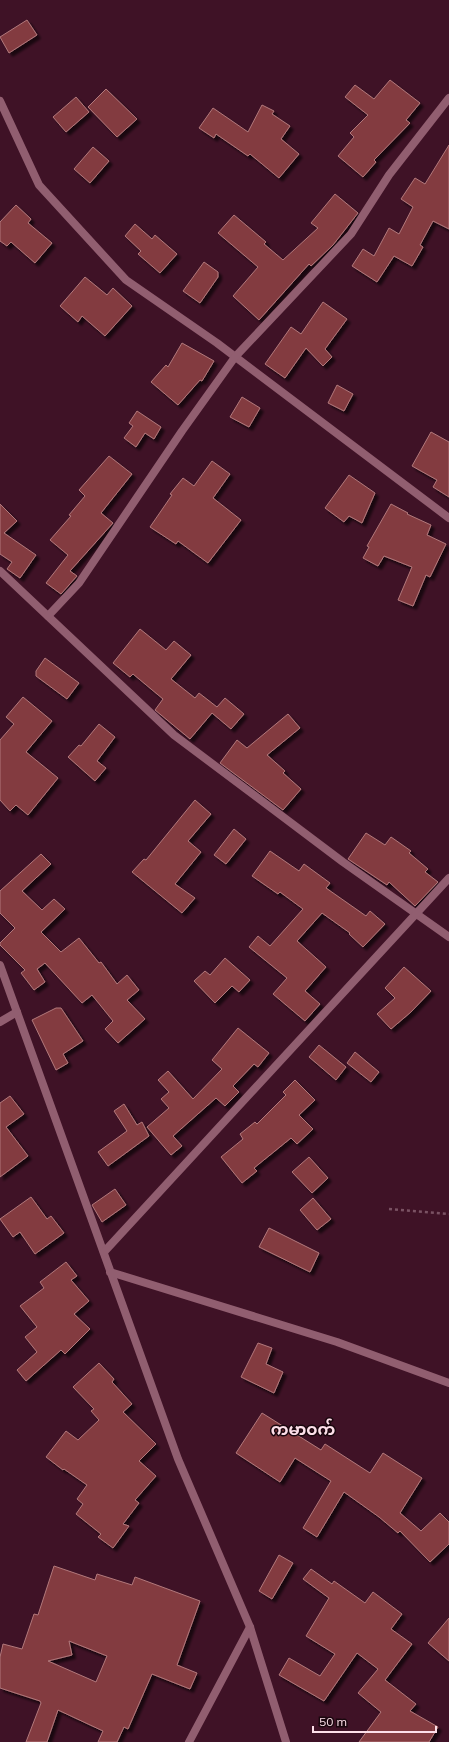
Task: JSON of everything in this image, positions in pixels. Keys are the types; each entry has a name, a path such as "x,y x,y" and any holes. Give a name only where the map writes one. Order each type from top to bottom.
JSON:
{"street":[{"path":"48,616 79,583 182,431 235,357 351,234 389,175 449,98"},
{"path":"0,101 40,185 126,280 235,357 449,518"},
{"path":"0,571 174,735 343,862 449,937"},
{"path":"104,1252 449,878"},
{"path":"0,965 178,1459 250,1627 286,1742"},
{"path":"0,1022 17,1012"},
{"path":"110,1272 337,1342 449,1383"},
{"path":"189,1742 250,1627"}],"path":[{"path":"389,1209 449,1214"}],"building":[{"path":"27,20 37,35 9,53 0,37"},
{"path":"390,80 420,103 406,120 410,123 374,160 376,162 363,177 338,156 354,137 350,133 368,115 345,97 355,85 374,99"},
{"path":"106,89 137,119 117,137 88,107"},
{"path":"76,97 89,112 66,132 53,117"},
{"path":"262,105 274,111 272,114 290,126 281,139 299,154 279,178 250,154 248,156 216,134 214,138 199,128 213,108 248,132"},
{"path":"449,145 449,229 433,221 420,245 423,247 412,266 394,256 377,282 352,266 363,249 374,256 389,228 399,234 413,207 401,199 415,178 425,184"},
{"path":"93,147 109,161 90,183 74,169"},
{"path":"335,194 358,213 333,245 311,266 309,264 259,320 233,296 258,267 218,233 234,215 266,242 264,244 283,260 318,228 311,223"},
{"path":"16,205 31,219 28,223 52,243 35,263 11,242 7,246 0,241 0,222"},
{"path":"135,224 152,239 155,235 177,254 160,273 138,254 141,251 125,236"},
{"path":"204,262 218,272 218,277 200,303 183,291"},
{"path":"85,277 107,295 113,288 132,306 105,336 82,316 78,322 60,306"},
{"path":"323,302 347,319 325,349 332,357 323,366 306,348 285,378 265,364 291,327 301,334"},
{"path":"182,343 214,361 202,381 200,380 178,405 151,382 166,365 168,367"},
{"path":"337,385 353,394 344,411 328,403"},
{"path":"242,397 260,408 249,427 230,417"},
{"path":"137,411 161,427 154,439 145,433 136,447 124,438 133,426 129,423"},
{"path":"431,432 449,442 449,497 433,487 437,480 412,466"},
{"path":"109,456 132,474 101,513 113,523 70,571 77,576 61,594 46,583 68,555 50,540 71,516 69,515 85,496 79,490"},
{"path":"212,461 230,474 213,498 241,520 208,563 178,541 176,544 150,527 172,495 170,494 183,478 194,486"},
{"path":"349,475 375,493 362,523 349,516 344,522 325,508"},
{"path":"0,504 17,521 4,533 36,555 20,578 7,569 12,562 0,554"},
{"path":"391,504 408,513 407,514 431,525 427,535 446,544 430,577 426,575 413,606 398,600 412,567 384,556 378,566 363,558 369,547 367,546"},
{"path":"140,629 166,650 174,641 191,655 171,679 195,698 199,693 217,707 225,698 244,714 231,729 212,713 190,739 155,710 163,699 133,674 130,677 113,663"},
{"path":"45,658 79,683 67,699 36,676 36,671"},
{"path":"23,697 52,721 26,752 58,778 28,815 16,805 10,811 0,800 0,740 14,724 6,717"},
{"path":"288,714 300,728 267,755 285,771 283,773 301,789 283,810 220,763 237,740 247,748"},
{"path":"99,724 115,737 97,761 106,768 95,781 68,757 79,745 81,746"},
{"path":"195,800 211,814 188,841 201,852 175,884 195,898 182,913 132,872 144,859 146,860"},
{"path":"234,829 246,839 226,864 214,855"},
{"path":"366,833 385,845 391,837 411,851 409,853 428,869 425,872 438,882 415,906 389,882 387,885 348,859"},
{"path":"270,851 299,871 304,864 330,883 326,888 366,916 370,911 385,924 363,947 349,934 350,933 322,913 297,941 326,967 305,991 320,1004 305,1021 273,994 287,978 249,947 258,936 270,946 303,909 280,892 278,894 252,876"},
{"path":"41,854 51,864 22,891 42,910 54,899 65,909 41,932 61,952 79,938 99,963 101,962 117,984 127,975 139,990 127,1000 145,1019 118,1043 105,1029 113,1021 92,995 82,1003 45,963 37,969 45,982 34,990 21,973 25,970 0,945 0,943 15,928 0,913 0,891"},
{"path":"225,958 250,980 239,992 232,986 215,1003 194,981 205,971 210,975"},
{"path":"404,967 431,991 411,1012 391,1029 377,1014 395,998 385,988"},
{"path":"56,1008 61,1008 83,1041 63,1054 68,1063 56,1070 32,1020"},
{"path":"238,1028 269,1053 258,1067 254,1064 233,1086 239,1092 225,1106 216,1098 173,1136 182,1146 171,1155 147,1127 169,1108 161,1099 169,1092 158,1080 168,1071 193,1099 222,1069 212,1060"},
{"path":"319,1045 346,1067 336,1080 309,1057"},
{"path":"355,1052 379,1072 371,1082 347,1063"},
{"path":"295,1080 315,1100 299,1115 313,1129 297,1144 291,1138 254,1168 257,1171 242,1183 221,1157 243,1139 240,1134 255,1122 257,1124 286,1095 283,1092"},
{"path":"10,1096 24,1114 6,1127 28,1156 0,1177 0,1103"},
{"path":"124,1104 137,1125 142,1122 149,1136 108,1166 98,1152 127,1131 114,1111"},
{"path":"309,1157 328,1178 312,1193 292,1172"},
{"path":"115,1189 126,1205 102,1222 92,1205"},
{"path":"31,1197 47,1219 51,1216 64,1233 35,1254 20,1232 13,1237 0,1219"},
{"path":"313,1198 331,1219 317,1230 300,1210"},
{"path":"269,1228 319,1253 310,1272 259,1247"},
{"path":"66,1262 77,1276 71,1280 89,1301 74,1314 90,1329 65,1354 61,1350 26,1381 17,1370 37,1352 25,1337 37,1327 20,1306 44,1288 40,1282"},
{"path":"258,1343 272,1348 266,1364 283,1372 274,1393 241,1377"},
{"path":"99,1363 114,1379 112,1382 132,1404 123,1412 156,1444 139,1461 156,1476 135,1500 139,1503 123,1524 129,1526 113,1548 98,1537 101,1534 76,1514 83,1504 77,1499 87,1485 46,1457 66,1431 78,1440 99,1420 91,1411 94,1409 73,1387"},
{"path":"262,1413 321,1450 325,1444 370,1473 383,1453 422,1478 400,1513 421,1531 440,1513 449,1522 449,1544 430,1562 400,1531 398,1533 379,1517 344,1492 317,1537 303,1528 331,1481 295,1458 280,1482 236,1453"},
{"path":"279,1555 293,1563 272,1599 259,1591"},
{"path":"54,1566 95,1580 97,1574 132,1585 135,1577 200,1601 177,1665 197,1673 190,1689 152,1674 128,1729 124,1727 117,1742 98,1742 103,1731 58,1710 47,1742 26,1742 41,1703 40,1701 0,1688 0,1657 3,1644 22,1649 34,1614 38,1615","holes":["69,1641 107,1656 96,1682 48,1661 72,1655"]},
{"path":"311,1569 332,1584 334,1581 365,1603 373,1592 402,1614 391,1629 412,1644 385,1680 416,1704 410,1711 438,1727 429,1742 359,1742 381,1712 358,1693 378,1669 357,1653 324,1701 279,1675 289,1658 320,1676 335,1654 306,1636 329,1598 303,1579"},
{"path":"449,1618 449,1661 428,1643"}],"district":[{"name":"ကမာဝက်","path":"303,1429"}]}
